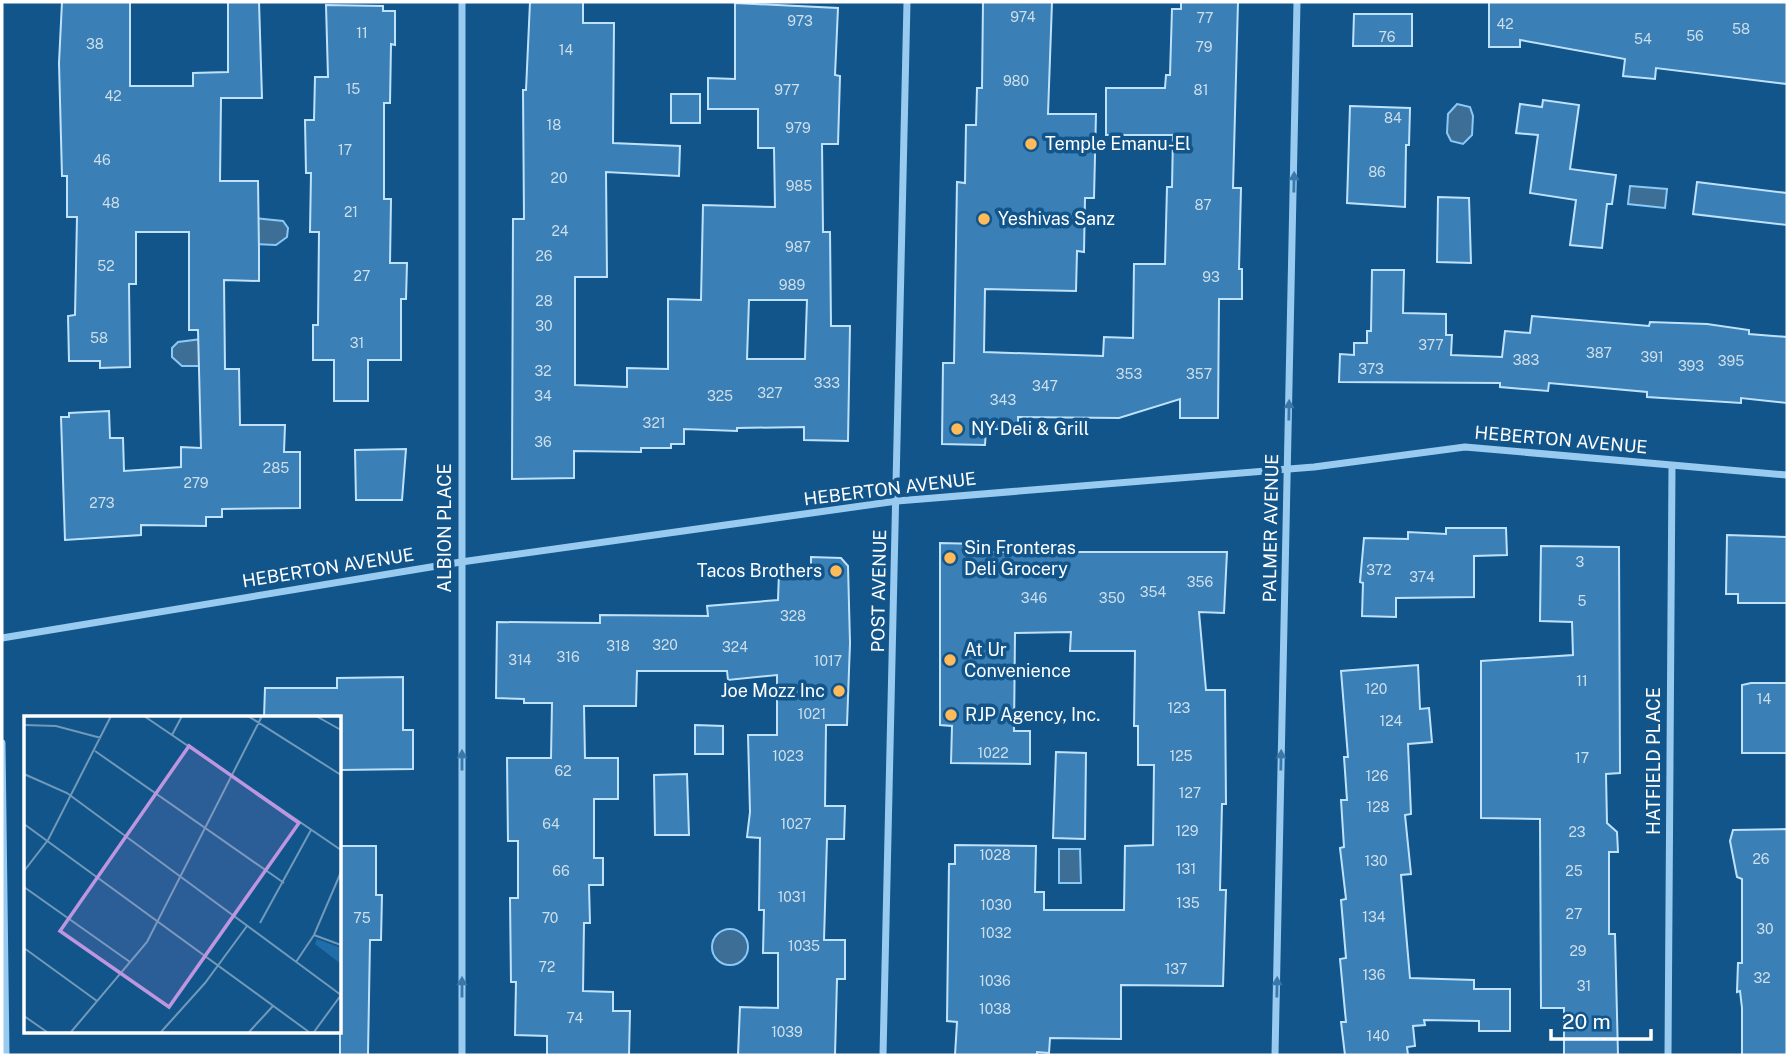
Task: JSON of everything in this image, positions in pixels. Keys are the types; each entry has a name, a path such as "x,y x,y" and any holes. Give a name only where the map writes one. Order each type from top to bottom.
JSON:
{"street":[{"name":"ALBION PLACE","path":"462,2 462,1055"},
{"name":"POST AVENUE","path":"883,1055 907,2"},
{"name":"PALMER AVENUE","path":"1275,1055 1297,2"},
{"name":"HEBERTON AVENUE","path":"2,638 461,562 897,501 1314,467 1465,447 1787,475"},
{"name":"HATFIELD PLACE","path":"1668,1055 1672,466"},
{"path":"2,743 6,1055"}],"water":[{"path":"1457,104 1470,107 1473,116 1472,135 1463,144 1451,141 1447,133 1448,114"},
{"path":"1630,186 1667,189 1665,208 1628,204"},
{"path":"253,218 283,221 288,228 287,237 276,245 251,244"},
{"path":"202,339 202,366 182,366 172,357 172,348 178,342"},
{"path":"1059,849 1080,849 1081,883 1059,883"},
{"path":"730,929 743,934 748,947 743,960 730,965 717,960 712,947 717,934"}],"building":[{"path":"62,2 130,2 130,86 193,86 193,73 228,72 228,2 259,2 262,98 221,98 220,181 258,181 259,281 224,280 225,369 239,369 240,425 285,425 284,452 300,452 300,508 222,509 222,517 206,517 206,526 141,525 141,535 65,540 61,417 69,417 69,413 109,411 110,438 123,438 124,471 181,467 181,447 201,448 198,330 189,330 189,232 136,232 136,284 129,284 130,367 100,368 100,361 69,361 68,316 75,315 77,217 67,217 67,176 62,176 59,63"},
{"path":"530,2 583,2 583,23 614,23 613,143 680,146 679,176 606,172 607,277 575,277 575,385 627,387 627,368 668,369 668,299 701,300 703,205 775,207 774,148 758,148 758,109 708,109 708,78 735,79 735,3 838,8 835,75 840,76 838,144 822,144 823,232 830,232 831,326 850,326 848,441 804,440 804,427 737,428 737,431 684,429 684,444 671,444 671,448 641,448 641,452 574,451 574,478 512,479 513,219 524,219 523,90 526,90","holes":["749,300 807,300 805,359 747,359"]},
{"path":"983,2 1052,2 1048,114 1096,114 1094,198 1085,198 1084,252 1077,251 1076,291 985,289 984,352 1103,356 1104,337 1133,338 1134,264 1165,264 1167,187 1172,187 1173,135 1106,135 1106,88 1165,88 1166,75 1170,75 1172,9 1181,9 1181,2 1238,2 1233,188 1241,188 1239,269 1242,269 1242,299 1219,299 1218,418 1180,418 1180,399 1119,418 1018,417 1018,429 986,429 985,445 942,444 943,363 954,363 957,182 965,183 966,125 976,125 977,88 982,88"},
{"path":"1489,2 1787,2 1787,84 1656,68 1655,79 1623,76 1625,59 1520,40 1520,47 1489,47"},
{"path":"326,5 383,6 383,11 395,11 395,45 391,44 390,103 384,103 384,199 391,199 390,263 407,263 406,299 401,299 401,360 368,360 368,401 334,401 334,360 313,360 313,325 318,325 319,232 310,232 311,173 306,173 305,120 314,120 315,77 328,77"},
{"path":"1354,14 1412,14 1412,46 1353,46"},
{"path":"671,94 700,94 700,123 671,123"},
{"path":"1543,100 1579,105 1570,169 1616,175 1612,204 1607,204 1602,248 1570,245 1576,200 1530,193 1538,135 1516,133 1520,104 1542,107"},
{"path":"1350,106 1410,108 1409,145 1406,145 1405,207 1347,203"},
{"path":"1697,182 1787,193 1787,225 1693,214"},
{"path":"1438,197 1469,198 1471,263 1437,262"},
{"path":"1372,270 1404,270 1403,313 1446,314 1446,335 1452,335 1451,355 1502,357 1505,331 1530,333 1532,316 1649,326 1650,322 1707,324 1749,330 1749,334 1787,337 1787,403 1741,398 1741,403 1647,397 1647,392 1549,383 1548,391 1500,387 1500,383 1339,382 1340,354 1354,355 1354,343 1367,343 1367,331 1371,331"},
{"path":"406,449 402,500 356,500 355,450"},
{"path":"1446,528 1506,528 1507,555 1474,556 1474,597 1396,598 1396,617 1362,616 1363,583 1360,582 1364,538 1408,539 1408,532 1446,534"},
{"path":"1727,535 1787,537 1787,603 1738,603 1738,594 1726,594"},
{"path":"940,543 979,544 978,552 1227,552 1224,613 1199,612 1206,690 1225,690 1226,804 1222,804 1220,890 1226,890 1223,986 1121,985 1121,1039 1050,1038 1049,1053 1037,1052 1037,1055 955,1055 957,1022 947,1021 949,864 955,864 955,845 1036,846 1035,892 1044,892 1044,910 1124,910 1125,846 1153,845 1154,765 1138,765 1138,726 1134,726 1135,651 1070,651 1071,632 1015,633 1014,731 1030,731 1030,764 951,763 952,726 940,725"},
{"path":"1541,546 1619,547 1620,773 1606,774 1607,823 1617,832 1618,852 1609,852 1609,934 1615,934 1618,1055 1564,1055 1564,1008 1541,1008 1540,819 1481,818 1481,661 1573,655 1572,622 1540,621"},
{"path":"811,557 841,558 848,566 850,643 847,725 826,725 825,806 845,806 844,839 827,839 824,940 845,940 845,979 837,979 835,1055 738,1055 740,1007 778,1008 778,953 763,953 764,910 759,910 760,838 747,837 750,812 748,735 777,735 777,675 728,680 727,671 637,671 636,706 584,706 585,758 618,758 618,799 594,799 594,858 603,858 603,885 589,885 590,923 584,923 583,991 613,992 613,1011 630,1011 629,1055 547,1055 547,1036 515,1035 516,982 511,982 510,898 518,898 518,841 508,841 507,758 551,758 552,703 524,703 524,699 496,698 497,622 600,623 600,615 708,616 707,606 778,600 779,572 811,572"},
{"path":"1418,665 1420,709 1429,708 1432,742 1408,744 1411,814 1405,815 1411,874 1401,875 1410,978 1474,980 1474,989 1510,989 1510,1031 1479,1031 1479,1021 1424,1020 1425,1025 1413,1026 1415,1046 1407,1047 1408,1055 1345,1055 1341,1022 1346,1022 1340,959 1346,958 1341,900 1346,899 1340,848 1344,847 1341,800 1347,800 1344,757 1348,757 1341,671"},
{"path":"403,677 403,730 413,730 413,769 341,770 341,716 264,716 265,688 337,688 337,678"},
{"path":"1787,683 1787,753 1742,753 1742,685"},
{"path":"695,725 723,726 723,754 695,754"},
{"path":"1056,752 1086,753 1085,839 1053,838"},
{"path":"687,774 689,835 655,835 654,775"},
{"path":"1787,829 1787,1055 1742,1055 1742,1008 1740,991 1737,992 1738,963 1742,963 1742,879 1737,877 1730,841 1733,830"},
{"path":"341,846 376,846 376,895 382,895 381,940 370,940 368,1055 340,1055"}],"place":[{"name":"Temple Emanu-El","path":"1031,144"},
{"name":"Yeshivas Sanz","path":"984,219"},
{"name":"NY Deli & Grill","path":"957,429"},
{"name":"Sin Fronteras Deli Grocery","path":"950,558"},
{"name":"Tacos Brothers","path":"836,571"},
{"name":"At Ur Convenience","path":"950,660"},
{"name":"Joe Mozz Inc","path":"839,691"},
{"name":"RJP Agency, Inc.","path":"951,715"}]}
